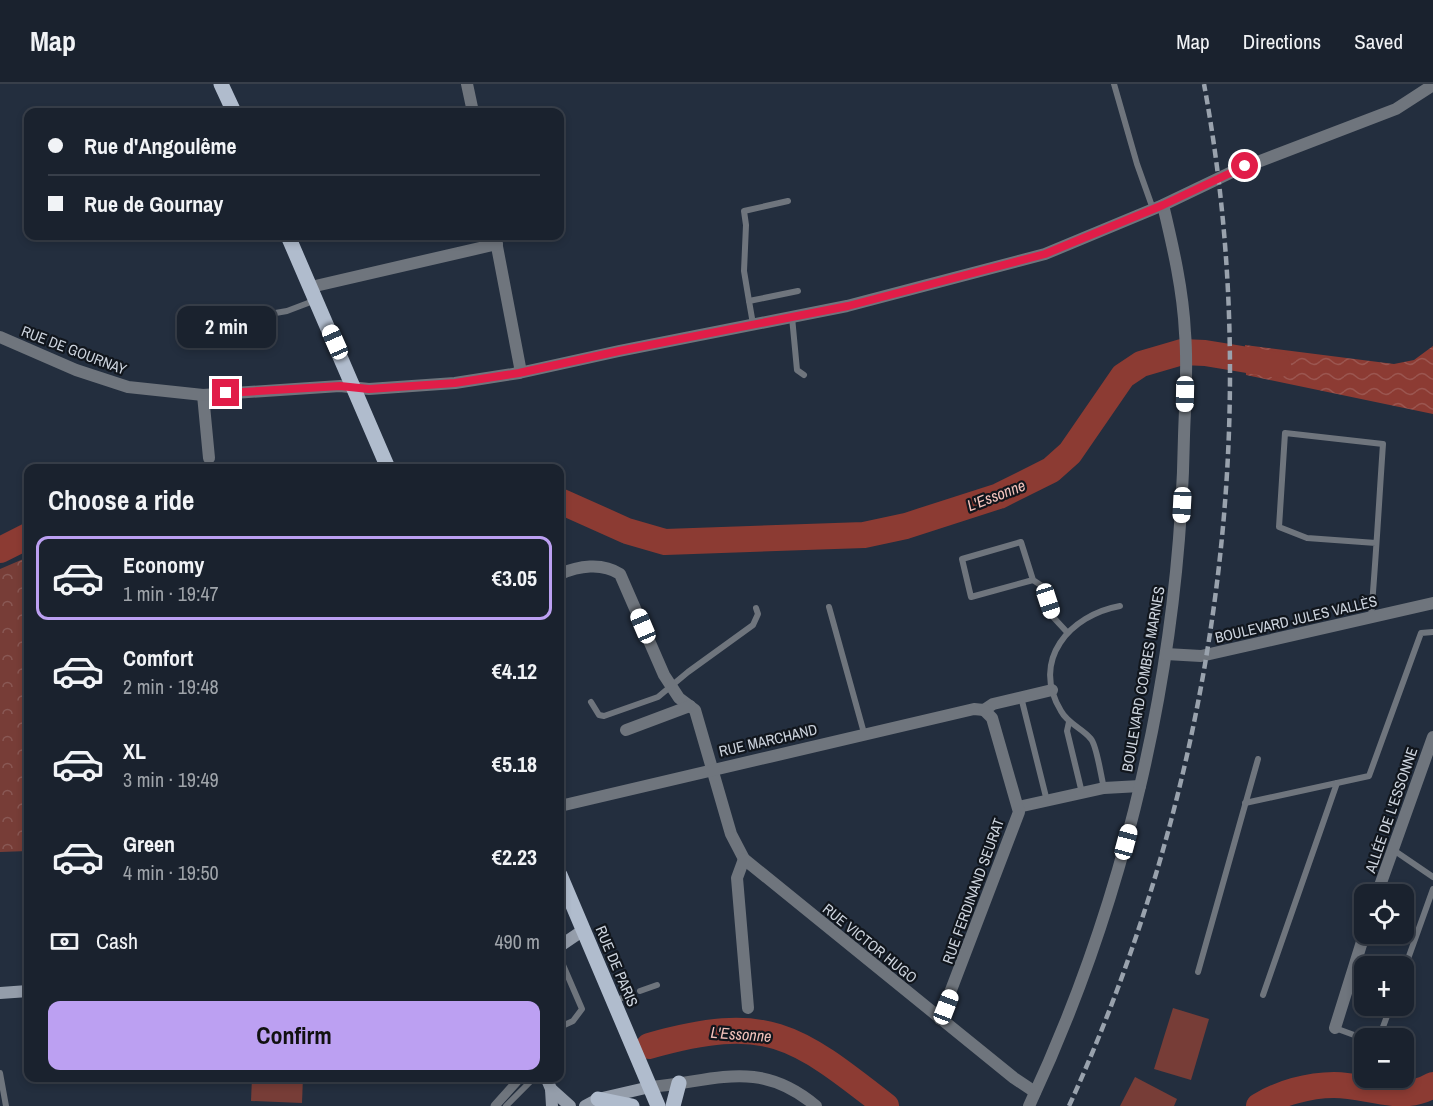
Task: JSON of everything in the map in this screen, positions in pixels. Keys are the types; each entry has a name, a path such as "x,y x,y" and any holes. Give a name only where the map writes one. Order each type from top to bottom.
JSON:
{"main road":[{"path":"221,84 232,108"},
{"path":"290,240 386,464"},
{"name":"RUE DE PARIS","path":"564,885 582,931 620,999 627,1035 658,1106"},
{"path":"564,943 582,931"},
{"path":"0,993 24,991"},
{"path":"549,1083 552,1106"},
{"path":"549,1083 570,1106"},
{"path":"673,1106 680,1083"},
{"path":"592,1102 650,1087"},
{"path":"592,1102 632,1106"}],"street":[{"path":"467,84 472,108"},
{"name":"RUE DE GOURNAY","path":"0,337 76,370 128,387 203,395 354,387 369,389 455,383 519,373 848,306 1045,254 1158,207 1234,171 1396,109 1433,85"},
{"name":"BOULEVARD COMBES MARNES","path":"1029,1106 1059,1038 1093,947 1121,858 1140,786 1166,654 1179,550 1186,335 1176,262 1158,207"},
{"path":"314,293 496,240 520,367 519,373"},
{"path":"203,395 209,458"},
{"path":"564,573 598,566 620,574 671,688 679,698 695,710 731,834 744,860 737,878 748,1008"},
{"name":"BOULEVARD JULES VALLÈS","path":"1166,654 1202,656 1433,603"},
{"name":"RUE MARCHAND","path":"564,805 864,733 974,709 984,710 993,704 1052,690"},
{"path":"626,730 690,705"},
{"path":"984,710 992,718 1018,807 1104,788 1140,786"},
{"name":"ALLÉE DE L'ESSONNE","path":"1380,884 1433,736"},
{"name":"RUE FERDINAND SEURAT","path":"940,1019 1018,807"},
{"name":"RUE VICTOR HUGO","path":"744,860 940,1019 1035,1092"},
{"path":"1335,1028 1361,944"},
{"path":"650,1087 737,1075 754,1077 797,1093 816,1106"},
{"path":"495,1106 517,1082"},
{"path":"797,1093 806,1106"}],"lane":[{"path":"1114,84 1137,164 1158,207"},
{"path":"753,325 744,271 746,225 744,211 788,201"},
{"path":"749,301 798,291"},
{"path":"258,316 287,310 314,293"},
{"path":"792,317 797,370 804,375"},
{"path":"1371,617 1383,444 1286,434 1279,527 1307,538 1376,543"},
{"path":"1033,580 970,597 962,559 1021,542 1033,580 1042,586 1053,617 1066,632"},
{"path":"1104,788 1092,739 1069,722 1060,710 1052,690 1050,677 1052,663 1066,632 1101,610 1120,606"},
{"path":"829,607 864,733"},
{"path":"591,702 599,715 613,715 658,697 688,672 753,625 758,614 756,608"},
{"path":"1245,803 1369,776 1421,633 1433,632"},
{"path":"1021,697 1048,801"},
{"path":"1069,722 1068,731 1082,793"},
{"path":"1198,972 1257,759"},
{"path":"1263,995 1337,783"},
{"path":"1392,849 1433,877"},
{"path":"1409,956 1433,889"},
{"path":"564,972 582,1009 573,1021 564,1025"},
{"path":"640,991 657,986"},
{"path":"1335,1028 1354,1035"},
{"path":"0,1073 6,1106"},
{"path":"506,1106 530,1082"}],"green space":[{"path":"24,559 24,851 0,852 0,569"},
{"path":"1173,1008 1209,1019 1191,1080 1154,1069"},
{"path":"1135,1077 1177,1099 1174,1106 1120,1106"},
{"path":"252,1082 303,1082 302,1103 251,1101"}],"water":[{"path":"1245,345 1394,364 1414,360 1433,346 1433,414 1246,375"}],"waterway":[{"name":"L'Essonne","path":"564,503 627,531 665,542 864,535 906,526 999,496 1051,470 1070,453 1123,376 1141,364 1182,352 1205,353 1278,365"},
{"name":"L'Essonne","path":"0,550 24,538"},
{"name":"L'Essonne","path":"649,1046 689,1036 723,1031 752,1031 777,1037 802,1047 827,1062 886,1106"},
{"name":"L'Essonne","path":"1259,1106 1285,1094 1315,1086 1334,1085 1409,1093 1433,1085"}],"railway":[{"path":"1069,1106 1119,986 1160,861 1192,734 1214,605 1227,474 1230,343 1222,213 1204,84"}],"route":[{"path":"226,393 340,386 369,389 455,383 519,373 848,306 1045,254 1163,205 1245,166"}]}
